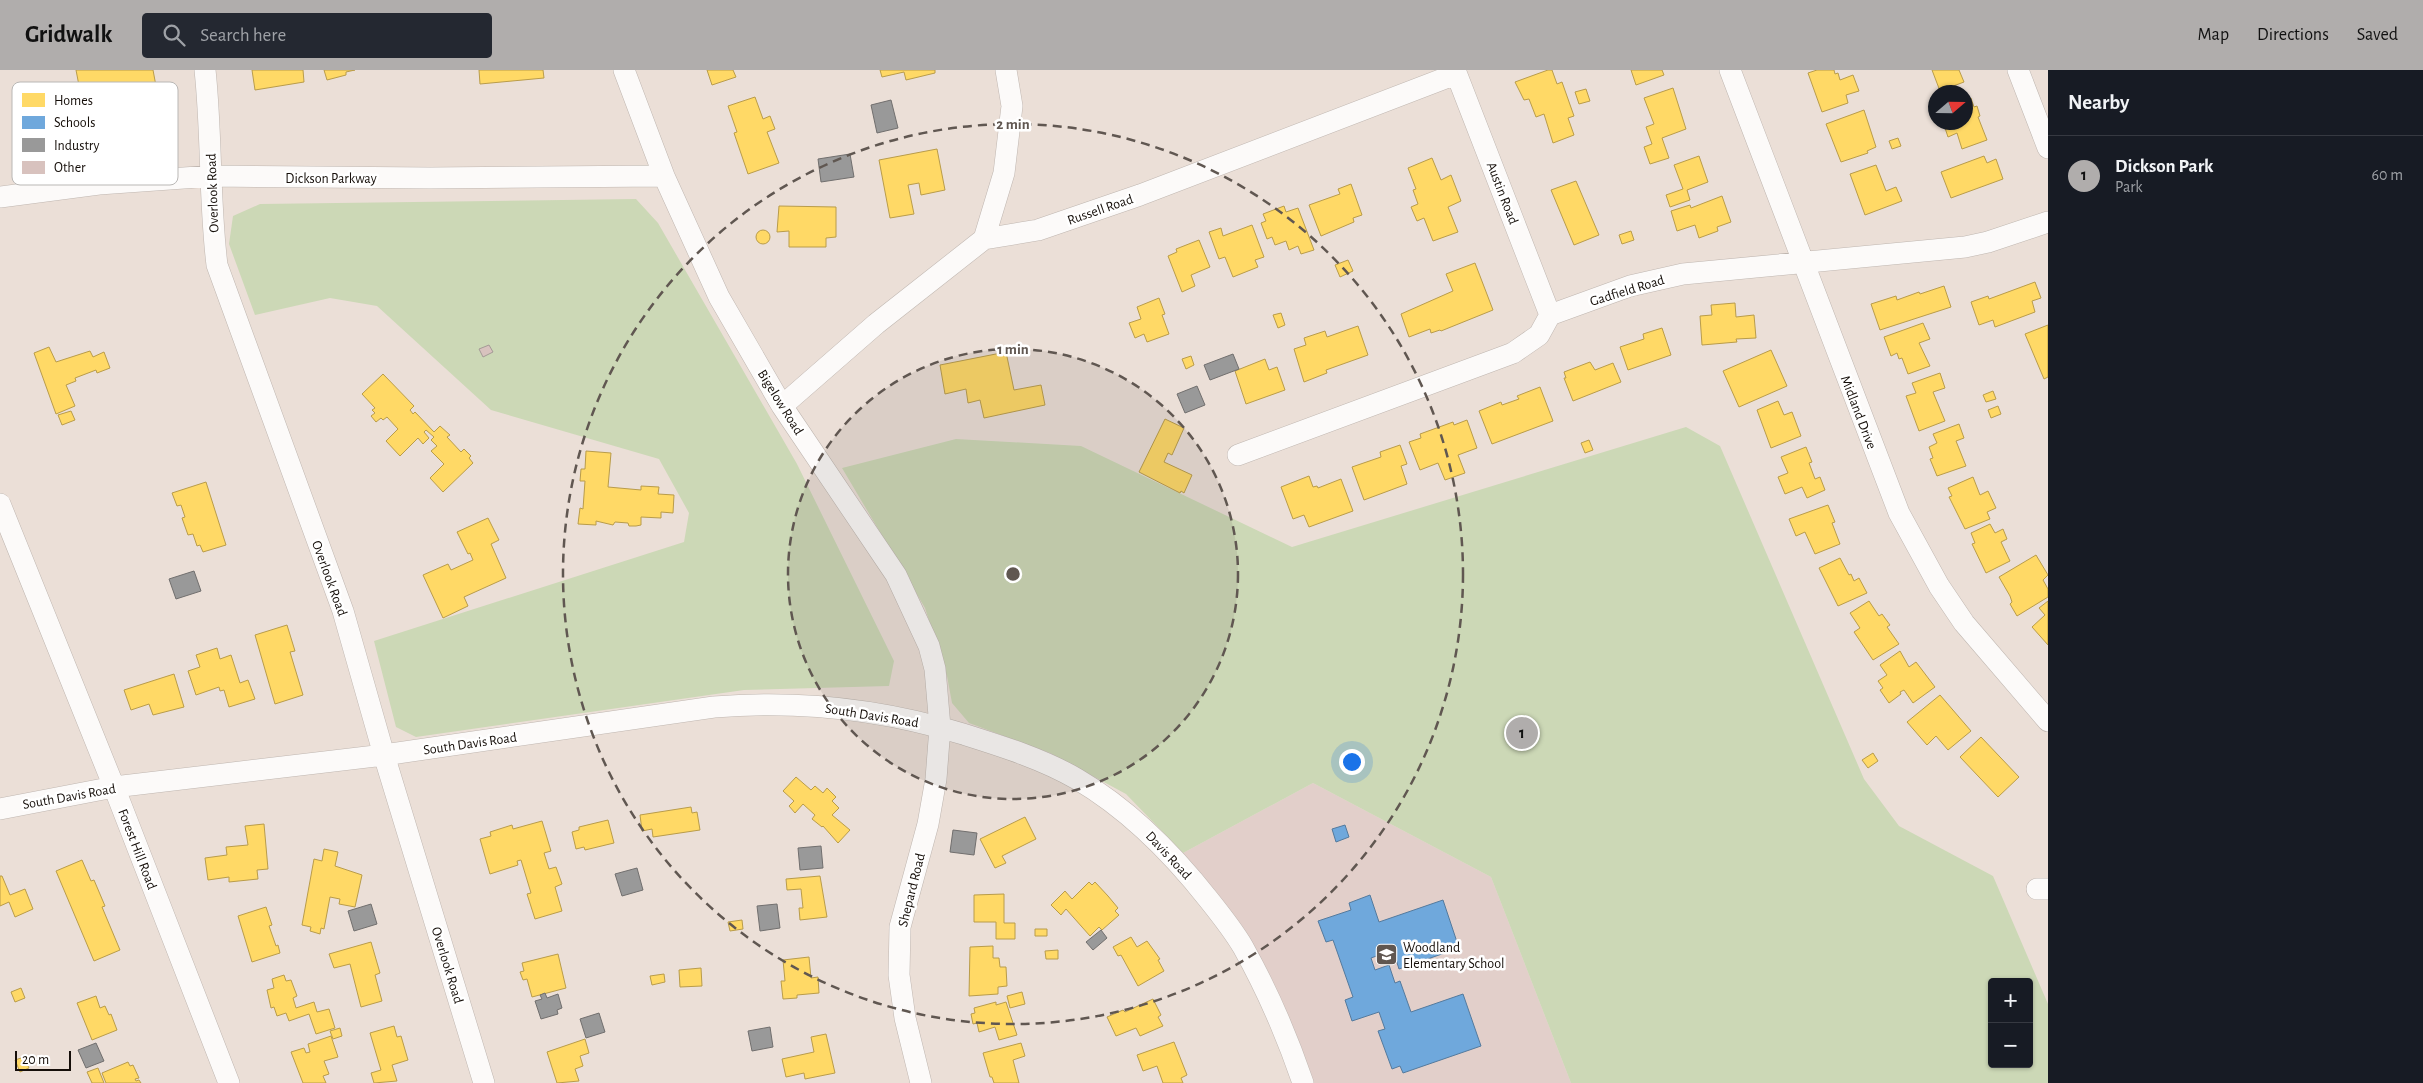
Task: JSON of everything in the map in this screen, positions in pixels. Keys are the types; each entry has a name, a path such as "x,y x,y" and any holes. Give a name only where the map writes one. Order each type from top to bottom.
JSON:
{"street":[{"name":"Overlook Road","path":"205,70 212,176 213,228 217,265 343,611 384,755 484,1083"},
{"name":"Bigelow Road","path":"624,70 664,176 719,297 782,406 896,575 916,615 929,646 935,669 940,727"},
{"path":"984,239 1004,173 1012,106 1006,70"},
{"name":"Midland Drive","path":"1730,70 1899,513 1917,548 1964,623 2048,721"},
{"path":"2018,70 2048,148"},
{"name":"Russell Road","path":"782,406 876,324 984,239 1038,230 1140,195 1456,72"},
{"name":"Austin Road","path":"1456,72 1550,315"},
{"name":"Dickson Parkway","path":"178,178 212,176 430,178 664,176"},
{"name":"Dickson Parkway","path":"0,197 91,185"},
{"name":"Gadfield Road","path":"1550,315 1658,278 1802,261 1965,247 1988,242 2048,222"},
{"path":"1238,455 1513,353 1538,335 1550,315"},
{"name":"Forest Hill Road","path":"0,504 114,787 229,1083"},
{"name":"South Davis Road","path":"0,809 114,787 384,755 714,707 758,704 853,709 940,727"},
{"name":"Shepard Road","path":"921,1083 904,1009 900,975 900,927 928,824 936,779 940,727"},
{"name":"Davis Road","path":"940,727 989,742 1076,779 1115,804 1168,851 1223,918 1242,946 1268,996 1291,1049 1303,1083"}],"shaded area":[{"name":"Woodland Elementary School","path":"1313,783 1491,877 1571,1083 1311,1083 1183,853"}],"green space":[{"path":"636,199 658,223 797,464 894,661 889,686 744,690 416,737 396,727 374,641 684,542 689,513 659,459 491,410 377,306 330,298 255,315 229,244 233,216 260,204"},
{"path":"1686,427 1720,446 1864,779 1899,826 1993,876 2048,1004 2048,1083 1571,1083 1491,877 1313,783 1183,853 1126,794 1050,753 969,723 952,703 947,676 925,608 842,468 956,439 1081,446 1292,547"}],"building: Homes":[{"path":"76,70 153,70 155,82 78,82"},
{"path":"252,70 303,70 304,82 255,90"},
{"path":"324,70 355,70 346,72 346,75 327,80"},
{"path":"479,70 543,70 544,78 480,84"},
{"path":"707,70 733,70 736,77 712,85"},
{"path":"880,70 935,70 935,73 906,80 904,72 882,77"},
{"path":"1552,70 1557,84 1562,82 1574,116 1568,118 1574,135 1553,143 1544,114 1536,117 1529,99 1524,100 1515,82"},
{"path":"1631,70 1662,70 1664,75 1636,85"},
{"path":"1817,70 1834,70 1835,74 1838,73 1840,80 1853,75 1859,91 1846,95 1848,103 1822,112 1808,73"},
{"path":"1932,70 1959,70 1964,82 1956,85 1938,85"},
{"path":"1673,88 1686,129 1662,138 1669,158 1650,164 1644,147 1652,144 1646,127 1654,124 1644,98"},
{"path":"1586,89 1590,101 1579,104 1575,92"},
{"path":"755,97 763,119 770,116 775,129 767,132 779,163 748,174 734,133 737,132 728,106"},
{"path":"1973,104 1974,107 1977,106 1980,116 1978,117 1987,140 1962,149 1957,133 1948,137 1946,130 1973,130"},
{"path":"1864,110 1876,147 1867,151 1868,153 1841,162 1826,124"},
{"path":"1898,138 1901,146 1892,149 1889,141"},
{"path":"937,149 945,190 921,195 919,183 908,185 914,214 890,218 879,160"},
{"path":"1699,156 1708,182 1687,190 1690,200 1670,207 1666,195 1683,189 1674,165"},
{"path":"1984,156 1987,163 1996,159 2003,179 1951,198 1941,172"},
{"path":"1432,158 1441,180 1451,175 1461,201 1448,207 1458,232 1433,241 1424,218 1417,221 1411,207 1418,204 1413,190 1416,189 1408,168"},
{"path":"1876,165 1886,191 1896,187 1902,201 1865,215 1850,174"},
{"path":"1576,181 1599,235 1574,245 1551,190"},
{"path":"1351,184 1362,215 1353,218 1354,222 1321,236 1309,205 1340,194 1338,189"},
{"path":"1722,196 1731,222 1717,227 1718,231 1699,238 1695,225 1677,231 1671,211 1690,205 1691,208"},
{"path":"779,206 836,207 836,237 826,238 826,247 789,247 789,231 777,232"},
{"path":"1284,206 1286,212 1298,208 1314,250 1301,254 1298,246 1289,250 1286,241 1275,245 1272,237 1267,239 1261,223 1266,221 1263,214"},
{"path":"1252,225 1264,257 1255,260 1258,267 1233,277 1225,257 1219,259 1209,232 1221,228 1223,236"},
{"path":"760,230 766,230 770,237 766,244 760,244 756,240 756,234"},
{"path":"1631,231 1634,240 1622,244 1619,235"},
{"path":"1199,240 1210,267 1191,275 1195,286 1182,292 1168,256 1177,252 1176,249"},
{"path":"1348,260 1353,271 1340,277 1335,265"},
{"path":"1475,263 1493,310 1441,331 1431,333 1430,329 1409,337 1401,314 1453,291 1446,274"},
{"path":"2035,282 2041,298 2032,301 2035,312 1995,327 1993,320 1979,325 1971,302 1988,296 1989,299"},
{"path":"1944,286 1951,307 1880,330 1871,304 1896,296 1897,300"},
{"path":"1159,298 1165,314 1162,315 1169,334 1147,342 1144,334 1135,338 1129,323 1141,319 1137,307"},
{"path":"1735,303 1736,317 1754,315 1756,338 1736,339 1737,342 1702,345 1700,316 1712,315 1711,305"},
{"path":"1281,313 1285,325 1278,328 1273,315"},
{"path":"1923,323 1930,339 1919,343 1930,366 1908,374 1902,358 1899,359 1897,353 1891,356 1884,337"},
{"path":"2048,325 2048,377 2044,379 2025,334"},
{"path":"1358,326 1368,355 1326,370 1327,373 1304,382 1294,349 1306,345 1304,338 1325,331 1327,337"},
{"path":"1662,328 1671,355 1628,370 1620,347 1644,339 1643,334"},
{"path":"49,347 56,362 90,351 93,357 104,352 110,368 97,373 96,370 75,378 76,381 66,385 75,406 56,414 34,353"},
{"path":"1771,350 1787,386 1739,407 1723,371"},
{"path":"1006,352 1014,390 1041,385 1045,405 984,418 980,400 968,403 966,389 945,394 940,365"},
{"path":"1191,356 1194,365 1186,369 1182,359"},
{"path":"1265,359 1269,370 1277,367 1285,390 1246,404 1235,371"},
{"path":"1590,362 1595,370 1613,363 1621,382 1573,401 1564,378 1566,378 1564,372"},
{"path":"1940,373 1945,388 1933,392 1945,421 1919,431 1906,396 1916,393 1912,383"},
{"path":"383,374 414,406 410,410 413,414 415,412 434,432 440,426 450,435 447,437 461,452 464,449 471,456 469,458 473,463 443,492 430,478 444,464 431,451 437,446 431,440 434,437 426,430 424,432 429,438 423,444 418,438 400,456 386,441 398,429 387,417 383,420 381,418 376,422 371,416 375,413 372,410 375,408 362,394"},
{"path":"1540,387 1553,421 1492,444 1479,411 1501,402 1502,405 1519,399 1517,396"},
{"path":"1993,391 1996,399 1986,402 1983,395"},
{"path":"1778,401 1784,415 1792,412 1801,436 1771,448 1757,410"},
{"path":"1998,406 2001,414 1991,418 1988,410"},
{"path":"71,411 75,420 62,425 58,415"},
{"path":"1165,419 1184,428 1172,455 1168,453 1164,462 1192,475 1184,493 1181,491 1180,493 1139,472"},
{"path":"1467,420 1477,448 1458,455 1465,473 1445,480 1438,463 1420,470 1409,442 1421,438 1420,434 1453,422 1454,425"},
{"path":"1959,424 1964,438 1956,441 1966,466 1937,476 1930,459 1933,458 1929,447 1937,443 1933,434"},
{"path":"1589,440 1593,450 1585,453 1581,443"},
{"path":"1400,445 1407,464 1401,466 1407,484 1364,500 1352,467 1381,457 1380,452"},
{"path":"1806,447 1812,462 1809,463 1815,479 1820,477 1825,490 1807,498 1802,487 1785,494 1778,477 1788,473 1781,457"},
{"path":"586,451 611,453 608,487 641,490 641,486 659,487 658,494 674,495 673,513 661,512 661,518 641,517 641,525 636,526 629,526 628,523 615,522 613,525 596,521 596,525 578,524 580,508 583,509 585,481 580,481 581,469 585,469"},
{"path":"1309,476 1313,487 1317,486 1318,488 1341,479 1353,511 1309,527 1304,515 1293,519 1281,487"},
{"path":"1973,477 1980,495 1988,491 1996,508 1987,512 1990,519 1965,529 1949,497 1952,496 1948,488"},
{"path":"206,482 226,545 203,552 200,545 197,546 193,534 188,535 182,518 185,517 181,505 177,506 172,493"},
{"path":"1828,505 1835,522 1832,523 1840,544 1815,554 1805,532 1796,536 1789,519"},
{"path":"488,518 499,540 491,544 506,578 464,597 468,606 443,618 423,575 448,564 451,570 473,560 457,532"},
{"path":"1990,524 1995,533 2003,529 2007,539 2001,542 2010,561 1986,573 1972,544 1975,543 1971,533"},
{"path":"2036,555 2048,575 2043,580 2048,589 2048,597 2017,616 2010,604 2012,602 2010,596 1999,577"},
{"path":"1840,558 1849,575 1851,574 1854,581 1859,578 1867,593 1838,606 1819,568"},
{"path":"1869,601 1879,616 1882,614 1890,625 1887,627 1899,644 1873,660 1854,632 1860,628 1850,613"},
{"path":"2048,601 2048,645 2032,627 2045,615 2039,608"},
{"path":"287,625 295,651 290,652 303,695 275,704 255,635"},
{"path":"217,648 220,659 231,655 240,683 248,680 255,699 229,707 224,690 220,691 219,687 196,695 188,671 200,667 196,655"},
{"path":"1900,651 1909,667 1916,662 1935,687 1913,703 1904,690 1889,703 1880,690 1883,688 1878,681 1887,675 1880,665"},
{"path":"174,674 184,707 153,715 149,704 131,710 124,690"},
{"path":"1940,695 1971,731 1948,750 1936,736 1927,745 1907,722"},
{"path":"1981,737 2019,777 1998,797 1960,757"},
{"path":"1873,753 1878,761 1868,768 1862,760"},
{"path":"796,777 811,790 815,786 823,793 827,788 836,797 832,801 839,808 832,815 850,830 838,843 823,826 812,819 815,815 803,804 795,813 789,806 794,801 783,791"},
{"path":"691,807 692,813 697,812 700,830 653,837 652,829 642,831 640,815"},
{"path":"1025,817 1036,839 1002,856 1006,863 995,868 980,839"},
{"path":"608,820 614,843 585,850 584,847 576,849 572,832 579,830 579,827"},
{"path":"542,821 551,851 544,853 549,869 556,867 562,884 555,887 562,911 535,919 527,894 531,893 521,860 517,861 518,865 490,874 480,839 491,836 490,832 512,825 513,829"},
{"path":"264,824 268,869 257,870 258,879 229,882 229,877 208,880 205,858 227,855 226,847 248,845 245,826"},
{"path":"324,849 338,852 335,866 362,875 355,907 339,904 340,899 330,897 324,929 321,928 320,934 310,931 311,927 302,925 314,859 322,861"},
{"path":"82,860 91,881 94,880 105,906 102,907 120,950 94,961 56,871"},
{"path":"0,876 2,876 10,895 25,889 33,909 15,917 9,902 0,906"},
{"path":"820,876 827,917 800,920 799,908 803,908 801,889 787,890 786,879"},
{"path":"1089,882 1092,885 1095,882 1108,896 1118,908 1115,911 1119,915 1102,930 1099,927 1090,936 1066,909 1061,915 1051,905 1065,891 1072,899"},
{"path":"1004,894 1004,923 1015,923 1015,939 996,939 996,922 974,922 974,895"},
{"path":"266,907 272,925 269,926 280,953 252,962 238,916"},
{"path":"742,920 743,929 730,931 728,922"},
{"path":"1035,929 1047,929 1047,936 1035,936"},
{"path":"1131,937 1137,947 1147,941 1160,959 1158,960 1164,971 1138,986 1121,955 1118,956 1113,947"},
{"path":"371,942 380,973 375,975 382,1001 361,1007 350,964 334,968 329,954"},
{"path":"993,946 993,958 999,958 1000,967 1006,967 1007,986 998,987 998,994 969,996 970,947"},
{"path":"1058,950 1058,959 1046,959 1045,951"},
{"path":"558,954 566,988 532,997 527,979 523,980 520,972 524,971 522,963"},
{"path":"809,957 811,978 818,977 819,993 797,995 797,998 783,999 781,981 785,981 783,960"},
{"path":"701,968 702,986 680,987 679,970"},
{"path":"664,974 665,982 652,985 650,976"},
{"path":"284,975 286,981 291,980 297,996 293,998 296,1008 314,1002 317,1012 329,1009 335,1028 316,1034 309,1014 289,1021 286,1013 277,1016 274,1007 271,1008 267,990 274,988 272,979"},
{"path":"21,988 25,998 15,1002 11,992"},
{"path":"1022,992 1025,1004 1010,1008 1007,996"},
{"path":"96,996 100,1008 105,1006 109,1015 111,1014 117,1030 92,1040 77,1003"},
{"path":"1153,999 1161,1015 1158,1017 1163,1026 1140,1036 1136,1028 1116,1036 1107,1017 1123,1010 1125,1012"},
{"path":"996,1002 996,1005 1006,1002 1017,1035 999,1040 995,1027 979,1032 977,1023 973,1024 971,1014 975,1013 974,1008"},
{"path":"394,1026 397,1037 401,1036 408,1060 392,1065 397,1081 374,1083 371,1073 381,1070 370,1033"},
{"path":"340,1028 342,1036 333,1039 330,1031"},
{"path":"826,1034 835,1073 805,1079 804,1073 786,1077 782,1059 814,1052 811,1037"},
{"path":"331,1036 338,1057 324,1061 329,1074 323,1076 326,1083 303,1083 291,1052 304,1048 306,1053 310,1052 308,1044"},
{"path":"585,1039 589,1053 580,1056 583,1066 575,1069 579,1081 557,1083 547,1052"},
{"path":"1174,1042 1187,1075 1181,1078 1183,1083 1163,1083 1157,1066 1143,1071 1137,1055"},
{"path":"1021,1043 1025,1056 1013,1060 1019,1083 994,1083 992,1077 990,1077 983,1053"},
{"path":"24,1057 29,1068 20,1072 15,1060"},
{"path":"128,1062 130,1066 133,1065 139,1078 135,1079 136,1081 139,1080 141,1083 106,1083 102,1073"},
{"path":"98,1068 104,1083 92,1083 87,1072"}],"building: Schools":[{"path":"1345,825 1349,837 1336,842 1332,829"},
{"path":"1370,895 1379,922 1443,900 1459,948 1399,969 1393,950 1371,958 1375,970 1389,965 1395,983 1400,981 1411,1012 1463,994 1481,1046 1403,1073 1400,1066 1392,1069 1378,1031 1385,1029 1379,1012 1352,1021 1345,1000 1353,997 1333,940 1326,942 1318,921 1351,910 1349,903"}],"building: Industry":[{"path":"891,100 898,128 877,133 871,105"},
{"path":"850,154 854,177 821,182 818,159"},
{"path":"1233,354 1239,369 1210,380 1204,365"},
{"path":"1197,386 1205,405 1185,413 1177,394"},
{"path":"194,571 201,591 176,599 169,579"},
{"path":"953,830 977,833 974,855 950,852"},
{"path":"821,846 823,868 800,870 798,848"},
{"path":"637,868 643,890 622,896 615,874"},
{"path":"371,904 377,924 354,931 348,911"},
{"path":"777,904 780,928 760,931 757,906"},
{"path":"1101,930 1107,938 1093,950 1086,942"},
{"path":"545,993 547,998 558,994 562,1008 557,1010 558,1014 541,1019 535,1001 542,999 540,995"},
{"path":"599,1013 605,1032 586,1038 580,1019"},
{"path":"770,1027 773,1047 752,1051 748,1031"},
{"path":"96,1043 104,1061 86,1068 78,1050"}],"building: Other":[{"path":"489,345 493,352 483,357 479,349"}],"place":[{"name":"Dickson Park","path":"1522,733"},
{"name":"Woodland Elementary School","path":"1387,955"}]}
